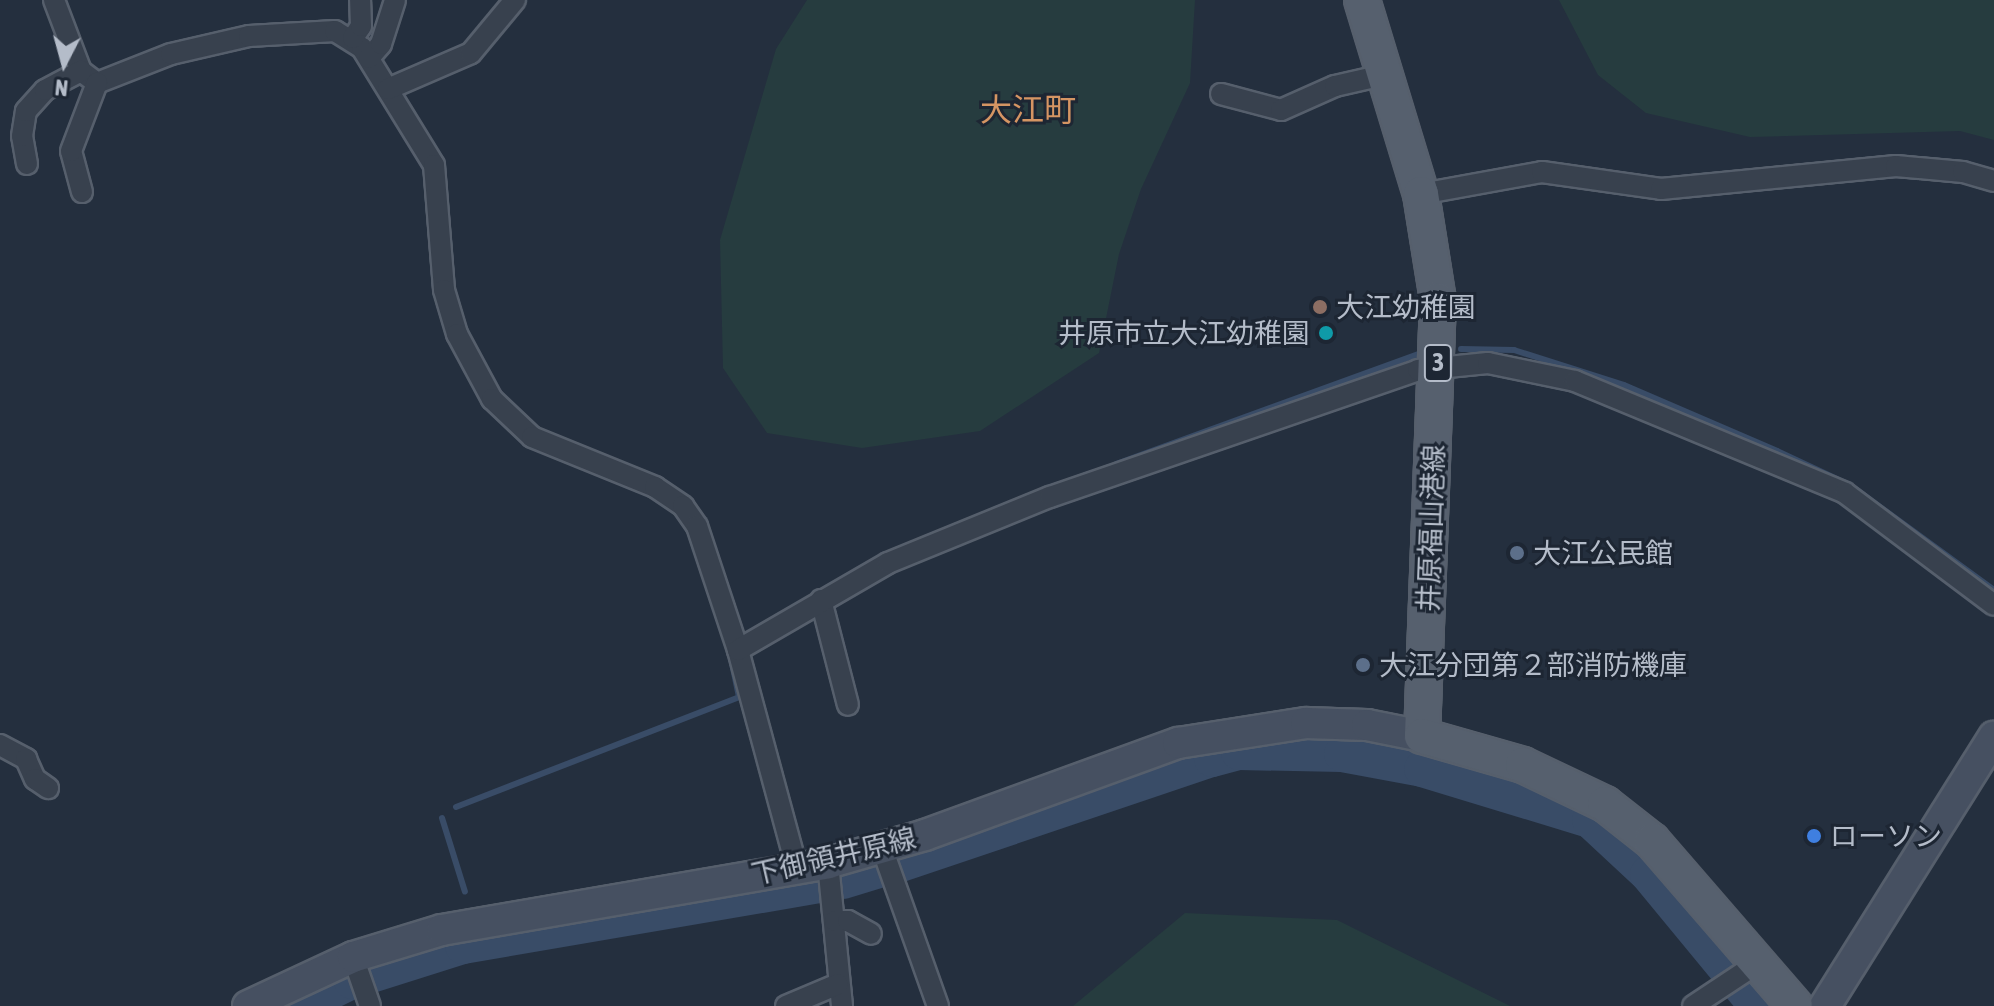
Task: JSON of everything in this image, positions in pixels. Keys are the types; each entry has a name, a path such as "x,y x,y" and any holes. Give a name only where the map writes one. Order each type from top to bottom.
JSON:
{"main road":[{"name":"井原福山港線","path":"1362,0 1388,74 1421,194 1438,300 1438,366 1422,736"},
{"name":"下御領井原線","path":"248,1006 358,970 477,922 828,863 882,848 1139,755 1229,732 1326,723 1422,736"},
{"path":"1422,736 1523,765 1605,804 1652,841 1742,974 1795,1006"},
{"path":"1825,1006 1994,737"}],"street":[{"path":"54,0 89,77 71,151 82,192"},
{"path":"353,38 361,26 360,0"},
{"path":"369,58 381,44 395,0"},
{"path":"388,89 471,53 515,0"},
{"path":"27,164 22,136 26,111 45,90 171,54 249,36 327,30 353,38 369,58 434,165 444,290 457,334 492,399 513,422 553,449 655,487 683,506 705,544 738,650 797,869"},
{"path":"1221,94 1281,110 1335,86 1388,74"},
{"path":"1421,194 1542,172 1661,189 1896,166 1963,172 1994,181"},
{"path":"738,650 888,563 1050,497 1438,366 1488,363 1575,381 1800,471 1873,510 1994,605"},
{"path":"821,600 848,705"},
{"path":"0,745 26,759 35,779 48,788"},
{"path":"882,848 938,1006"},
{"path":"828,863 842,1006"},
{"path":"835,921 848,921 871,934"},
{"path":"358,970 370,1006"},
{"path":"1693,1006 1742,974"},
{"path":"786,1006 838,984"}],"green space":[{"path":"807,0 1195,0 1190,83 1141,189 1119,254 1099,353 980,431 862,448 767,433 723,368 720,240 776,49"},
{"path":"1559,0 1994,0 1994,140 1960,131 1750,137 1646,113 1598,75"},
{"path":"1185,913 1337,920 1510,1006 1073,1006"}],"waterway":[{"path":"1461,349 1514,350 1624,385 1777,451 1850,485 1994,590"},
{"path":"1116,464 1418,354"},
{"path":"456,807 739,697 728,644"},
{"path":"898,865 1239,752 1342,754 1422,769 1590,820 1648,874 1757,1006"},
{"path":"442,818 465,892"},
{"path":"843,881 882,869"},
{"path":"301,1006 352,981 463,946 824,884"}],"place":[{"name":"大江幼稚園","path":"1320,307"},
{"name":"井原市立大江幼稚園","path":"1326,333"},
{"name":"大江公民館","path":"1517,553"},
{"name":"大江分団第２部消防機庫","path":"1363,665"},
{"name":"ローソン","path":"1814,836"}],"district":[{"name":"大江町","path":"1028,110"}]}
